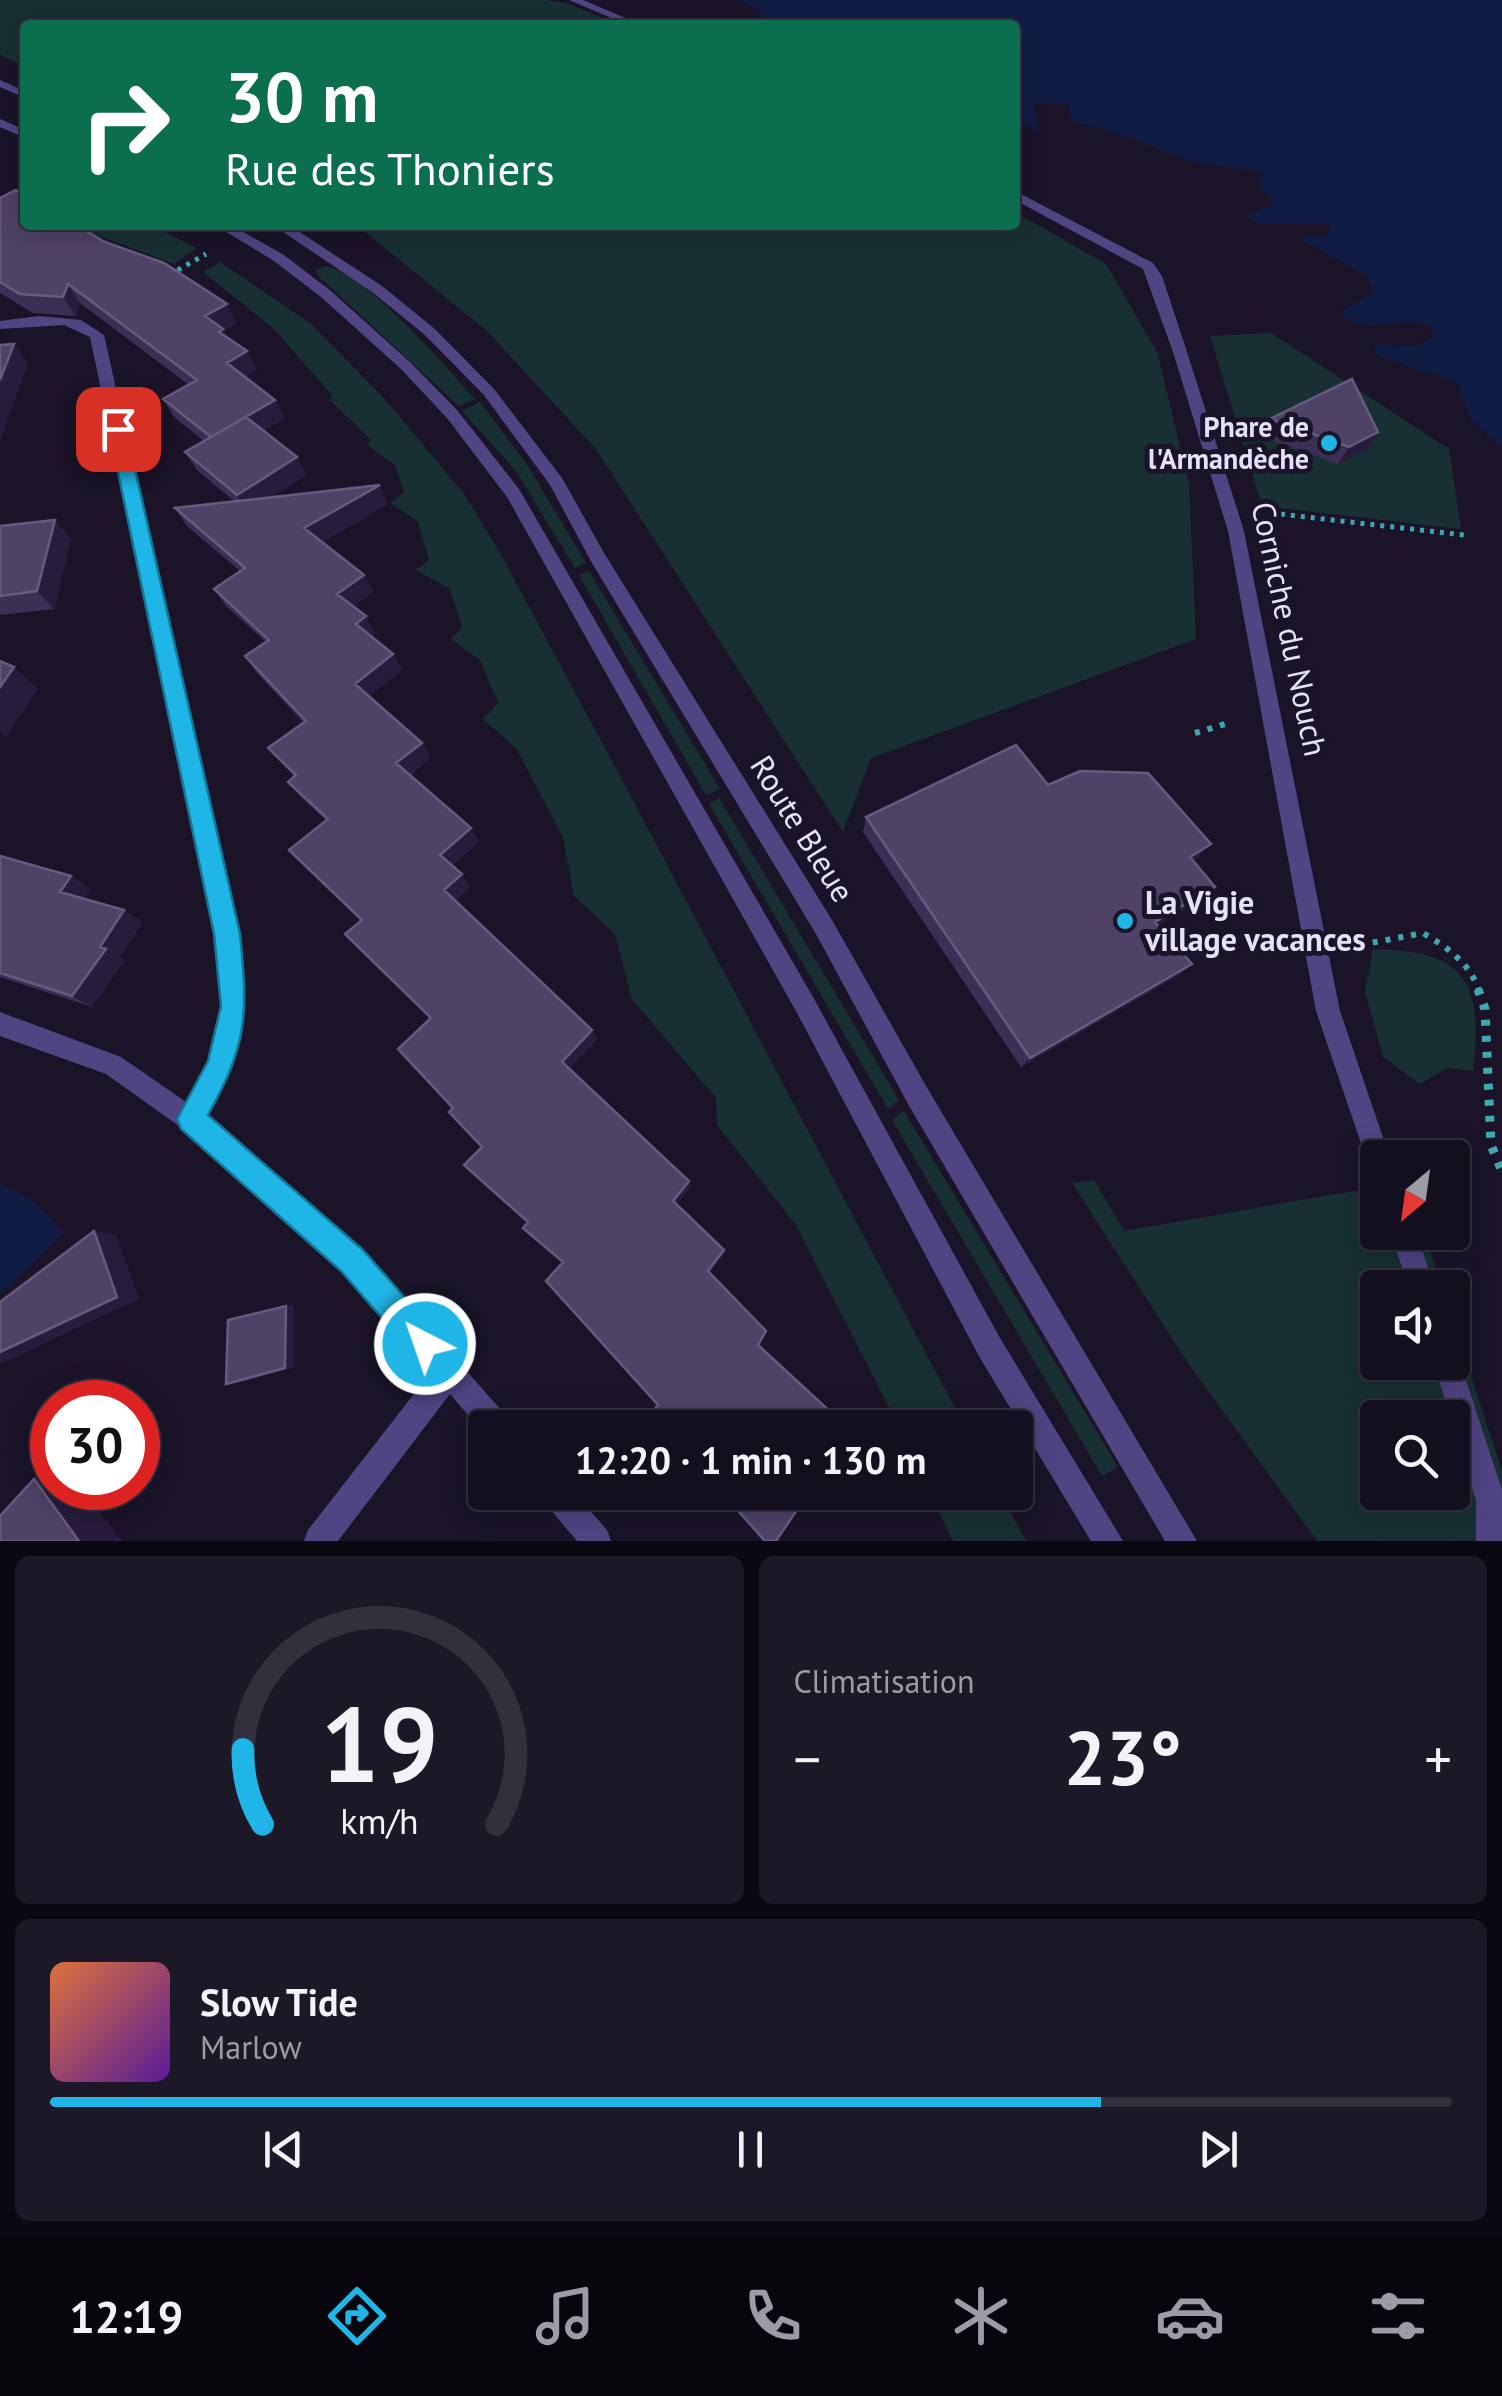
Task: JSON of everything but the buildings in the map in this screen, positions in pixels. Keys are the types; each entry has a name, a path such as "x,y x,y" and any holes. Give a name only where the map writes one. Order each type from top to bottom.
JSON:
{"street":[{"path":"574,0 624,20"},
{"name":"Corniche du Nouch","path":"1020,198 1148,266 1156,276 1229,508 1258,637 1328,1012 1372,1140"},
{"name":"Route Bleue","path":"288,230 350,270 430,332 490,392 556,482 598,558 824,927 918,1095 1182,1541"},
{"path":"221,236 279,258 376,338 452,414 513,493 805,1005 990,1348 1108,1541"},
{"path":"0,325 60,319 84,323 98,336 227,934 234,1006 221,1066 190,1119"},
{"path":"0,1024 114,1065 190,1119 352,1260 483,1410"},
{"path":"319,1541 450,1372"},
{"path":"1452,1380 1491,1501 1491,1541"},
{"path":"569,1510 596,1541"}],"path":[{"path":"155,284 221,236"},
{"path":"1229,508 1464,535"},
{"path":"1328,1012 1352,947 1422,933 1446,947 1473,973 1484,1010 1491,1145 1502,1170"}],"green space":[{"path":"0,0 545,0 567,3 607,20 20,20 20,65 0,55"},
{"path":"1020,215 1106,264 1157,352 1189,483 1196,639 871,758 843,832 596,449 486,330 365,232 1020,230"},
{"path":"83,230 161,230 197,248 174,264"},
{"path":"220,262 311,324 385,399 464,494 498,549 956,1410 890,1410 796,1225 717,1125 716,1098 632,999 615,934 574,896 563,837 516,748 483,719 498,703 480,660 451,639 462,628 450,589 416,570 429,560 418,522 391,503 404,492 395,465 367,445 371,440 330,400 332,395 274,329 203,272"},
{"path":"325,266 341,272 382,302 475,399 459,406 317,275 316,270"},
{"path":"1271,333 1449,449 1461,529 1262,506 1210,336"},
{"path":"480,402 528,466 586,563 575,568 516,471 462,411"},
{"path":"589,571 720,789 706,795 579,575"},
{"path":"719,798 899,1100 888,1109 709,804"},
{"path":"1373,949 1430,956 1462,977 1471,993 1475,1014 1473,1071 1447,1068 1420,1084 1383,1057 1365,992"},
{"path":"904,1111 1118,1467 1102,1476 892,1120"},
{"path":"1094,1180 1124,1231 1360,1190 1360,1250 1430,1250 1436,1270 1360,1270 1360,1380 1470,1380 1470,1372 1502,1471 1502,1541 1317,1541 1188,1363 1072,1183"},
{"path":"938,1510 1009,1510 1026,1541 953,1541"}],"water":[{"path":"739,0 1502,0 1502,449 1471,420 1457,383 1377,355 1373,349 1379,344 1411,347 1434,338 1429,325 1404,321 1362,324 1338,313 1374,293 1367,276 1303,241 1327,235 1332,226 1266,223 1248,218 1273,204 1259,184 1263,177 1260,172 1187,160 1121,134 1071,121 1069,104 1033,103 1039,131 1020,122 1020,20 765,20 756,9"},
{"path":"0,1184 35,1204 63,1233 0,1294"}],"place":[{"name":"Phare de l'Armandèche","path":"1329,443"},
{"name":"La Vigie village vacances","path":"1125,921"}],"route":[{"path":"118,429 227,934 234,1006 221,1066 190,1119 352,1260 425,1344"}]}
